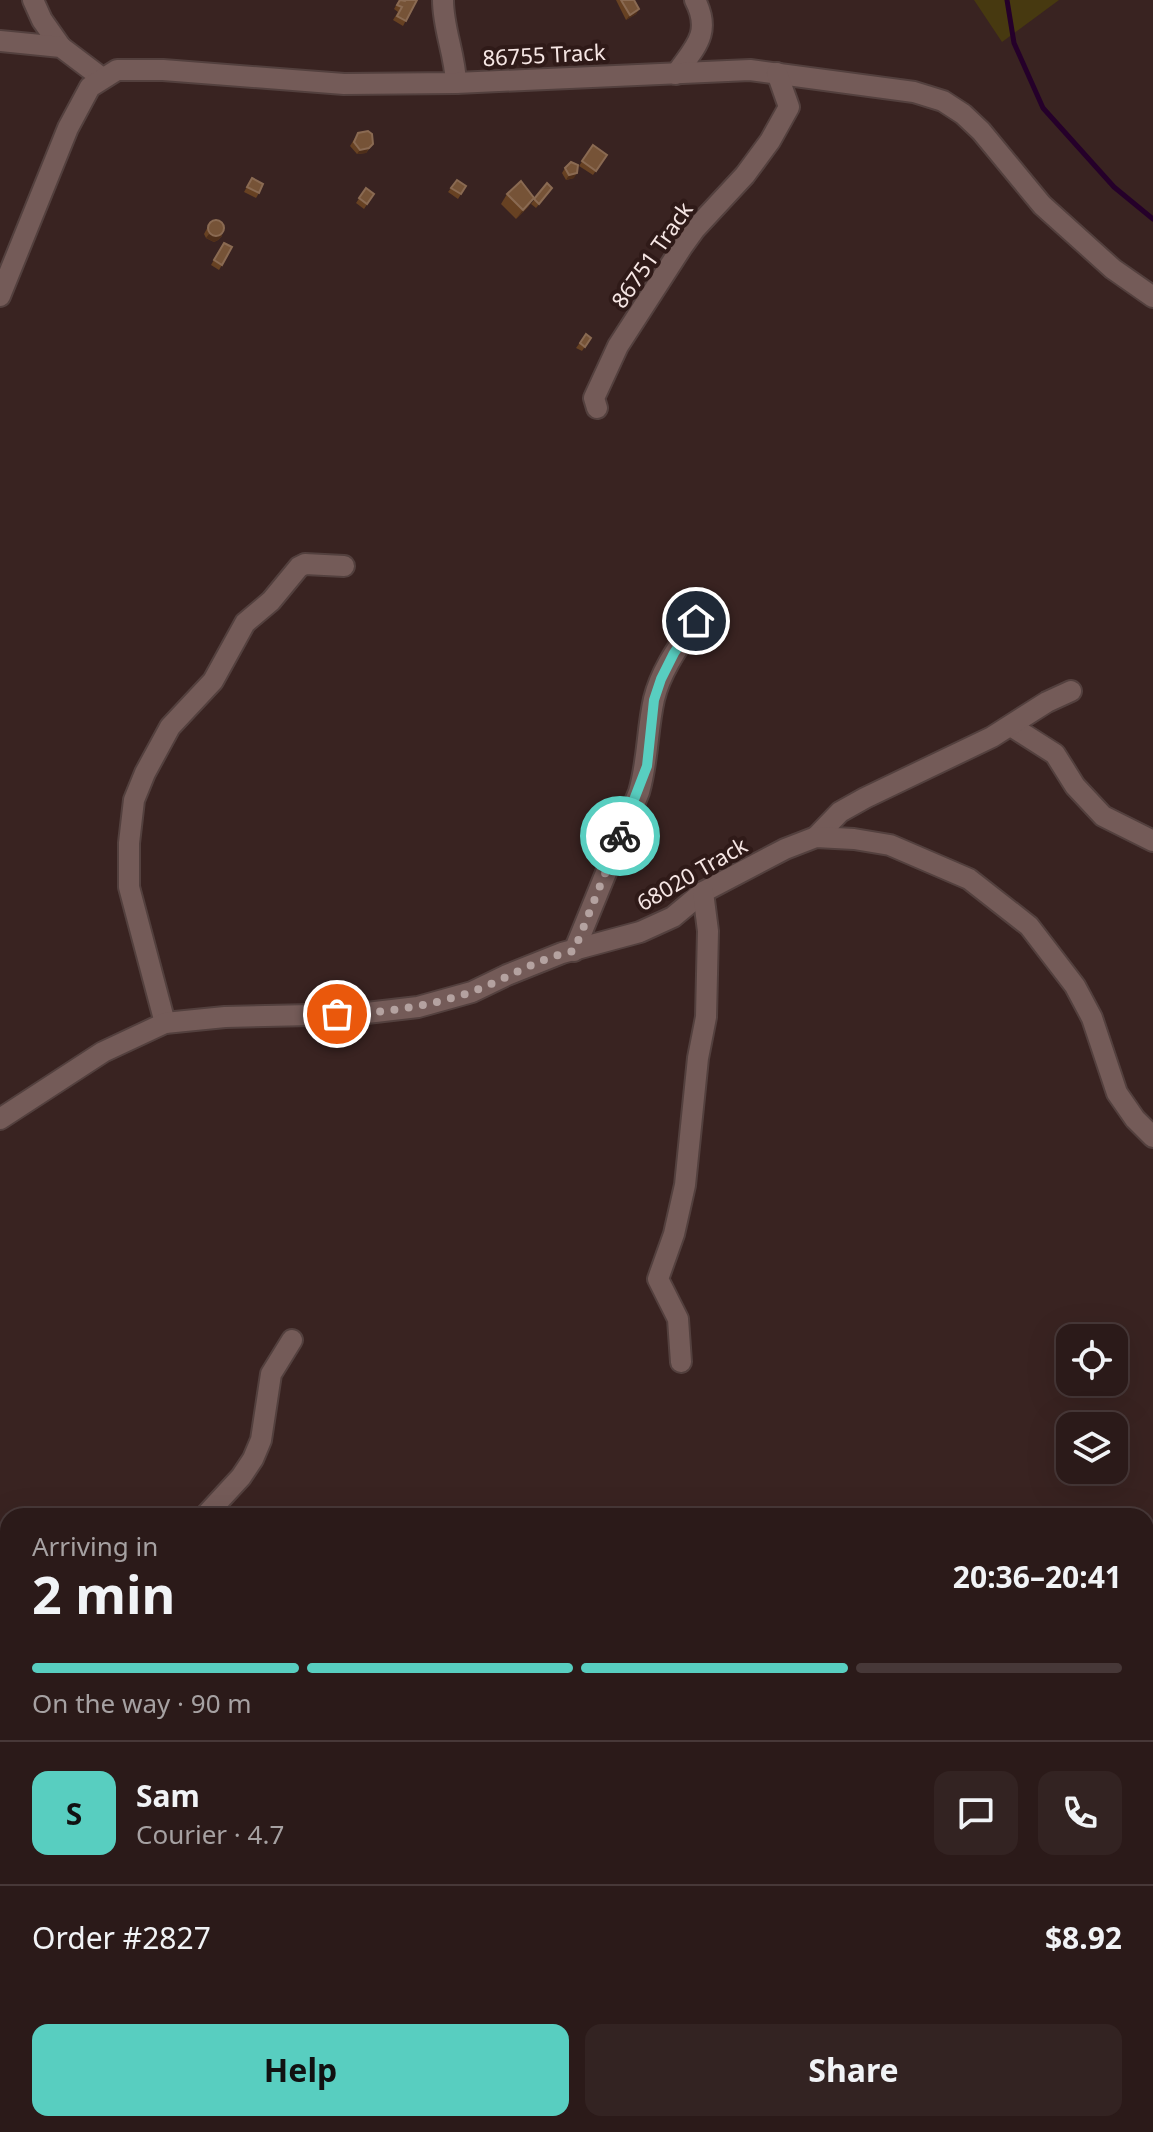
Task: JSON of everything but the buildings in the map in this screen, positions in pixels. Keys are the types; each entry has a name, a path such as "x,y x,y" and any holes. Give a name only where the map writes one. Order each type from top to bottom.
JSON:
{"street":[{"path":"0,296 68,128 90,87 102,78 61,47 42,20 33,0"},
{"path":"443,0 444,28 455,60 456,83"},
{"path":"676,74 704,30 703,15 695,0"},
{"path":"0,41 61,47"},
{"name":"86755 Track","path":"102,78 117,70 163,70 344,84 456,83 750,70 914,92 943,101 963,114 981,131 1042,205 1113,269 1153,297"},
{"name":"86751 Track","path":"597,408 594,398 618,346 695,229 745,175 770,141 789,107 777,73"},
{"path":"165,1023 129,887 129,843 134,800 170,727 213,681 245,623 271,601 299,567 305,564 344,566"},
{"path":"574,951 630,816 647,766 654,700 661,679 696,621"},
{"path":"816,837 840,812 1011,726 1047,702 1071,691"},
{"path":"1011,726 1055,754 1075,786 1103,816 1153,841"},
{"name":"68020 Track","path":"0,1119 103,1052 165,1023 225,1017 358,1014 418,1007 472,992 507,975 574,951 640,932 673,917 703,892 785,849 816,837 890,845 969,879 1029,926 1075,986 1092,1018 1117,1093 1135,1119 1153,1137"},
{"path":"681,1362 678,1319 658,1279 674,1234 685,1185 698,1058 706,1017 708,931 703,892"},
{"path":"212,1508 253,1459 261,1440 271,1374 292,1340"}],"shaded area":[{"path":"974,0 1059,0 1002,42"}],"waterway":[{"path":"1007,0 1014,43 1043,108 1114,187 1153,219"}],"way so far":[{"path":"337,1014 418,1007 472,992 507,975 574,951 620,836"}],"route":[{"path":"620,836 647,766 654,700 661,679 696,621"}]}
